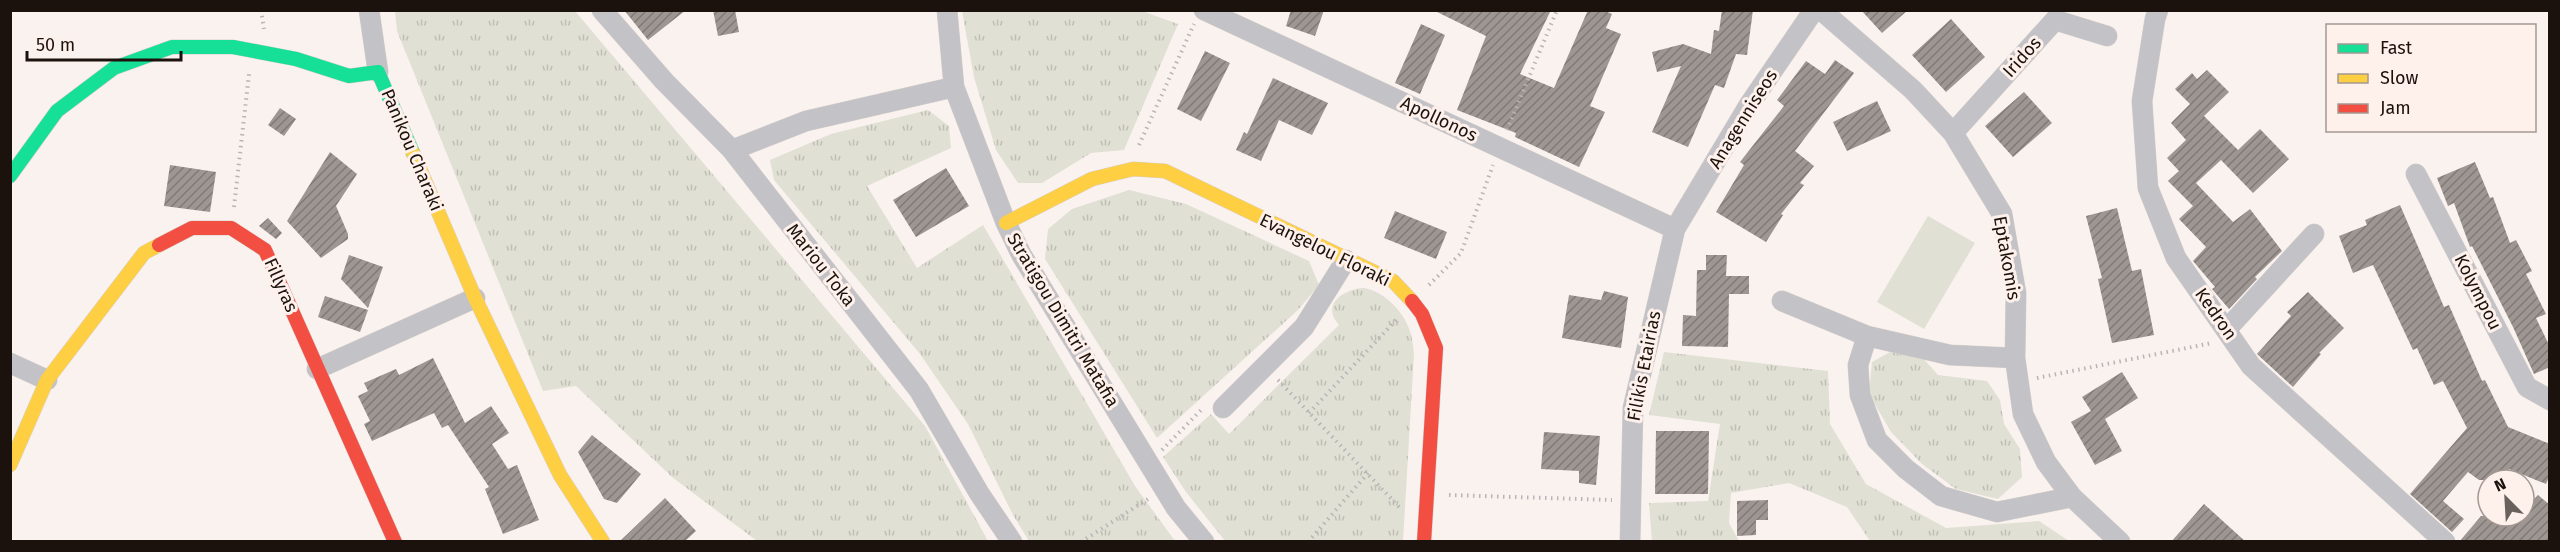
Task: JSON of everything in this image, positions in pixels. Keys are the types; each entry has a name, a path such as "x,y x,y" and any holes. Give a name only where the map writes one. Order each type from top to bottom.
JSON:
{"street":[{"path":"369,10 378,72"},
{"name":"Mariou Toka","path":"602,10 664,81 732,150 919,390 979,493 1012,542"},
{"name":"Stratigou Dimitri Matafia","path":"947,10 954,87 1006,223 1021,254 1176,508 1204,542"},
{"name":"Anagenniseos","path":"1675,229 1749,105 1814,10"},
{"name":"Eptakomis","path":"1821,10 1914,90 1953,134 2002,214 2016,293 2015,358 2023,414 2046,462 2072,496 2120,542"},
{"name":"Kedron","path":"2158,10 2142,101 2148,188 2176,258 2251,366 2445,542"},
{"name":"Apollonos","path":"1199,16 1225,14 1499,147 1675,229"},
{"name":"Iridos","path":"1953,134 2055,20 2107,36"},
{"name":"Panikou Charaki","path":"10,176 57,111 114,68 172,47 233,47 296,59 349,76 378,72 474,298 560,475 603,542"},
{"path":"732,150 806,121 954,87"},
{"name":"Evangelou Floraki","path":"1006,223 1092,179 1132,169 1165,171 1393,281 1413,301 1422,314 1436,348 1424,537"},
{"name":"Kolympou","path":"2416,174 2527,387 2550,400"},
{"path":"10,465 47,380 144,253 192,228 231,228"},
{"name":"Fillyras","path":"231,228 265,250 395,542"},
{"name":"Filikis Etairias","path":"1630,542 1633,408 1675,229"},
{"path":"2230,334 2314,234"},
{"path":"1223,408 1304,327 1346,260"},
{"path":"317,369 474,298"},
{"path":"1782,302 1867,336 1950,354 2015,358"},
{"path":"1867,336 1858,365 1860,395 1877,440 1906,469 1941,496 1997,512 2072,496"},
{"path":"10,363 47,380"}],"path":[{"path":"1309,413 1461,253 1499,147 1557,10"},
{"path":"1132,169 1141,137 1199,16"},
{"path":"231,228 251,50"},
{"path":"2019,381 2230,334"},
{"path":"1264,367 1368,473 1424,537"},
{"path":"1149,463 1208,403 1223,408"},
{"path":"1308,542 1368,473"},
{"path":"1081,542 1165,488"},
{"path":"1427,494 1631,501"}],"green space":[{"path":"395,11 575,11 925,426 988,541 757,541 672,477 576,386 543,391 397,31"},
{"path":"962,11 1142,11 1178,24 1124,150 1091,153 1042,183 1018,183 996,150 974,77"},
{"path":"928,110 949,126 951,148 867,186 917,268 983,225 1135,486 1175,541 1029,541 1013,515 968,424 920,354 774,180 770,160 831,134"},
{"path":"1129,190 1186,204 1309,261 1319,285 1298,310 1157,438 1045,259 1048,229 1072,209"},
{"path":"1928,216 1975,243 1924,329 1877,302"},
{"path":"1363,288 1384,296 1396,307 1408,326 1413,344 1403,541 1225,541 1186,492 1163,457 1211,414 1229,434 1339,325 1332,311 1336,300 1341,295"},
{"path":"1664,352 1828,371 1830,424 1866,484 1946,528 2039,521 2069,541 1870,541 1847,507 1789,483 1731,493 1729,523 1739,541 1652,541 1649,503 1708,501 1720,424 1649,415"},
{"path":"1890,352 1922,357 1938,375 1987,381 2000,400 2004,424 2020,449 2022,477 1998,499 1956,489 1922,464 1891,432 1869,394 1872,362"}],"building":[{"path":"624,10 686,10 648,40"},
{"path":"713,10 735,10 739,32 718,36"},
{"path":"1291,10 1324,10 1315,36 1286,26"},
{"path":"1433,10 1551,10 1520,74 1554,88 1588,10 1603,10 1612,14 1606,28 1621,34 1590,106 1605,112 1579,167 1515,137 1516,133 1457,110 1486,36"},
{"path":"1722,10 1753,10 1747,55 1736,54 1724,88 1715,85 1688,147 1652,132 1681,66 1657,72 1652,52 1683,44 1711,54 1714,30 1719,31"},
{"path":"1861,10 1908,10 1882,33"},
{"path":"1951,19 1985,57 1946,92 1912,55"},
{"path":"1421,24 1445,35 1420,94 1395,83"},
{"path":"1205,51 1230,63 1201,121 1177,109"},
{"path":"1835,60 1854,73 1795,151 1814,166 1800,183 1804,185 1781,214 1783,215 1766,242 1716,212 1744,165 1740,162 1784,106 1777,100 1806,61 1825,74"},
{"path":"2207,70 2229,92 2204,116 2238,150 2260,129 2289,159 2253,193 2221,160 2196,183 2233,222 2250,209 2282,251 2255,277 2257,279 2229,309 2212,289 2215,287 2193,261 2206,247 2179,219 2193,206 2168,181 2179,171 2167,158 2186,140 2171,123 2190,104 2175,89 2192,73 2197,79"},
{"path":"1273,78 1328,103 1312,135 1279,120 1261,161 1236,150 1244,132 1247,134"},
{"path":"2024,92 2052,123 2013,157 1985,126"},
{"path":"1877,101 1891,131 1847,151 1833,122"},
{"path":"280,108 296,119 284,136 268,125"},
{"path":"330,152 357,174 336,206 348,239 321,258 287,221"},
{"path":"2475,162 2490,198 2493,197 2510,243 2516,240 2532,271 2526,274 2546,314 2536,318 2550,347 2550,367 2534,374 2513,327 2472,246 2470,247 2454,203 2448,206 2437,178"},
{"path":"170,165 216,172 210,212 164,206"},
{"path":"946,168 969,206 916,237 893,200"},
{"path":"2400,205 2444,307 2449,305 2482,381 2485,380 2508,427 2550,444 2550,475 2546,484 2536,480 2536,468 2476,468 2476,478 2468,472 2443,501 2464,519 2452,532 2410,494 2467,428 2443,381 2434,385 2417,348 2413,350 2373,265 2353,273 2339,236 2367,225 2365,220"},
{"path":"2117,208 2132,271 2141,269 2154,335 2112,343 2098,279 2102,278 2086,216"},
{"path":"1395,211 1447,232 1436,259 1384,238"},
{"path":"268,218 282,233 276,239 259,226"},
{"path":"349,255 383,267 368,308 341,279"},
{"path":"1706,255 1727,255 1726,276 1749,276 1749,294 1729,294 1728,347 1682,346 1683,315 1696,316 1697,270 1706,270"},
{"path":"1604,291 1628,297 1621,348 1562,338 1569,295 1601,300"},
{"path":"2308,292 2344,328 2319,353 2321,354 2293,387 2257,354 2291,316 2287,312"},
{"path":"325,296 368,310 360,332 318,317"},
{"path":"433,358 465,423 491,406 509,433 492,444 508,469 517,465 539,520 503,534 485,489 489,487 448,425 442,428 434,413 372,441 364,424 370,421 358,396 368,391 364,383 396,369 399,375"},
{"path":"2122,372 2138,398 2105,419 2122,451 2095,465 2071,422 2091,411 2082,397"},
{"path":"1656,431 1709,431 1708,494 1655,494"},
{"path":"1544,432 1600,436 1596,485 1579,483 1579,471 1541,469"},
{"path":"592,435 641,474 617,503 604,499 578,452"},
{"path":"2538,495 2550,505 2550,542 2459,542 2476,522 2476,528 2536,528 2536,497"},
{"path":"665,498 696,531 684,542 619,542"},
{"path":"1768,500 1768,520 1756,520 1756,535 1737,536 1737,501"},
{"path":"2204,504 2246,542 2171,542"}],"traffic: fast":[{"path":"10,176 57,111 114,68 172,47 233,47 296,59 349,76 378,72 413,153"}],"traffic: slow":[{"path":"413,153 475,298 560,475 603,542"},
{"path":"1006,223 1092,179 1133,169 1165,171 1393,281 1412,301"},
{"path":"10,465 47,380 144,253 159,245"}],"traffic: jam":[{"path":"159,245 192,228 231,228 265,250 395,542"},
{"path":"1412,301 1422,314 1436,348 1424,542"}]}
